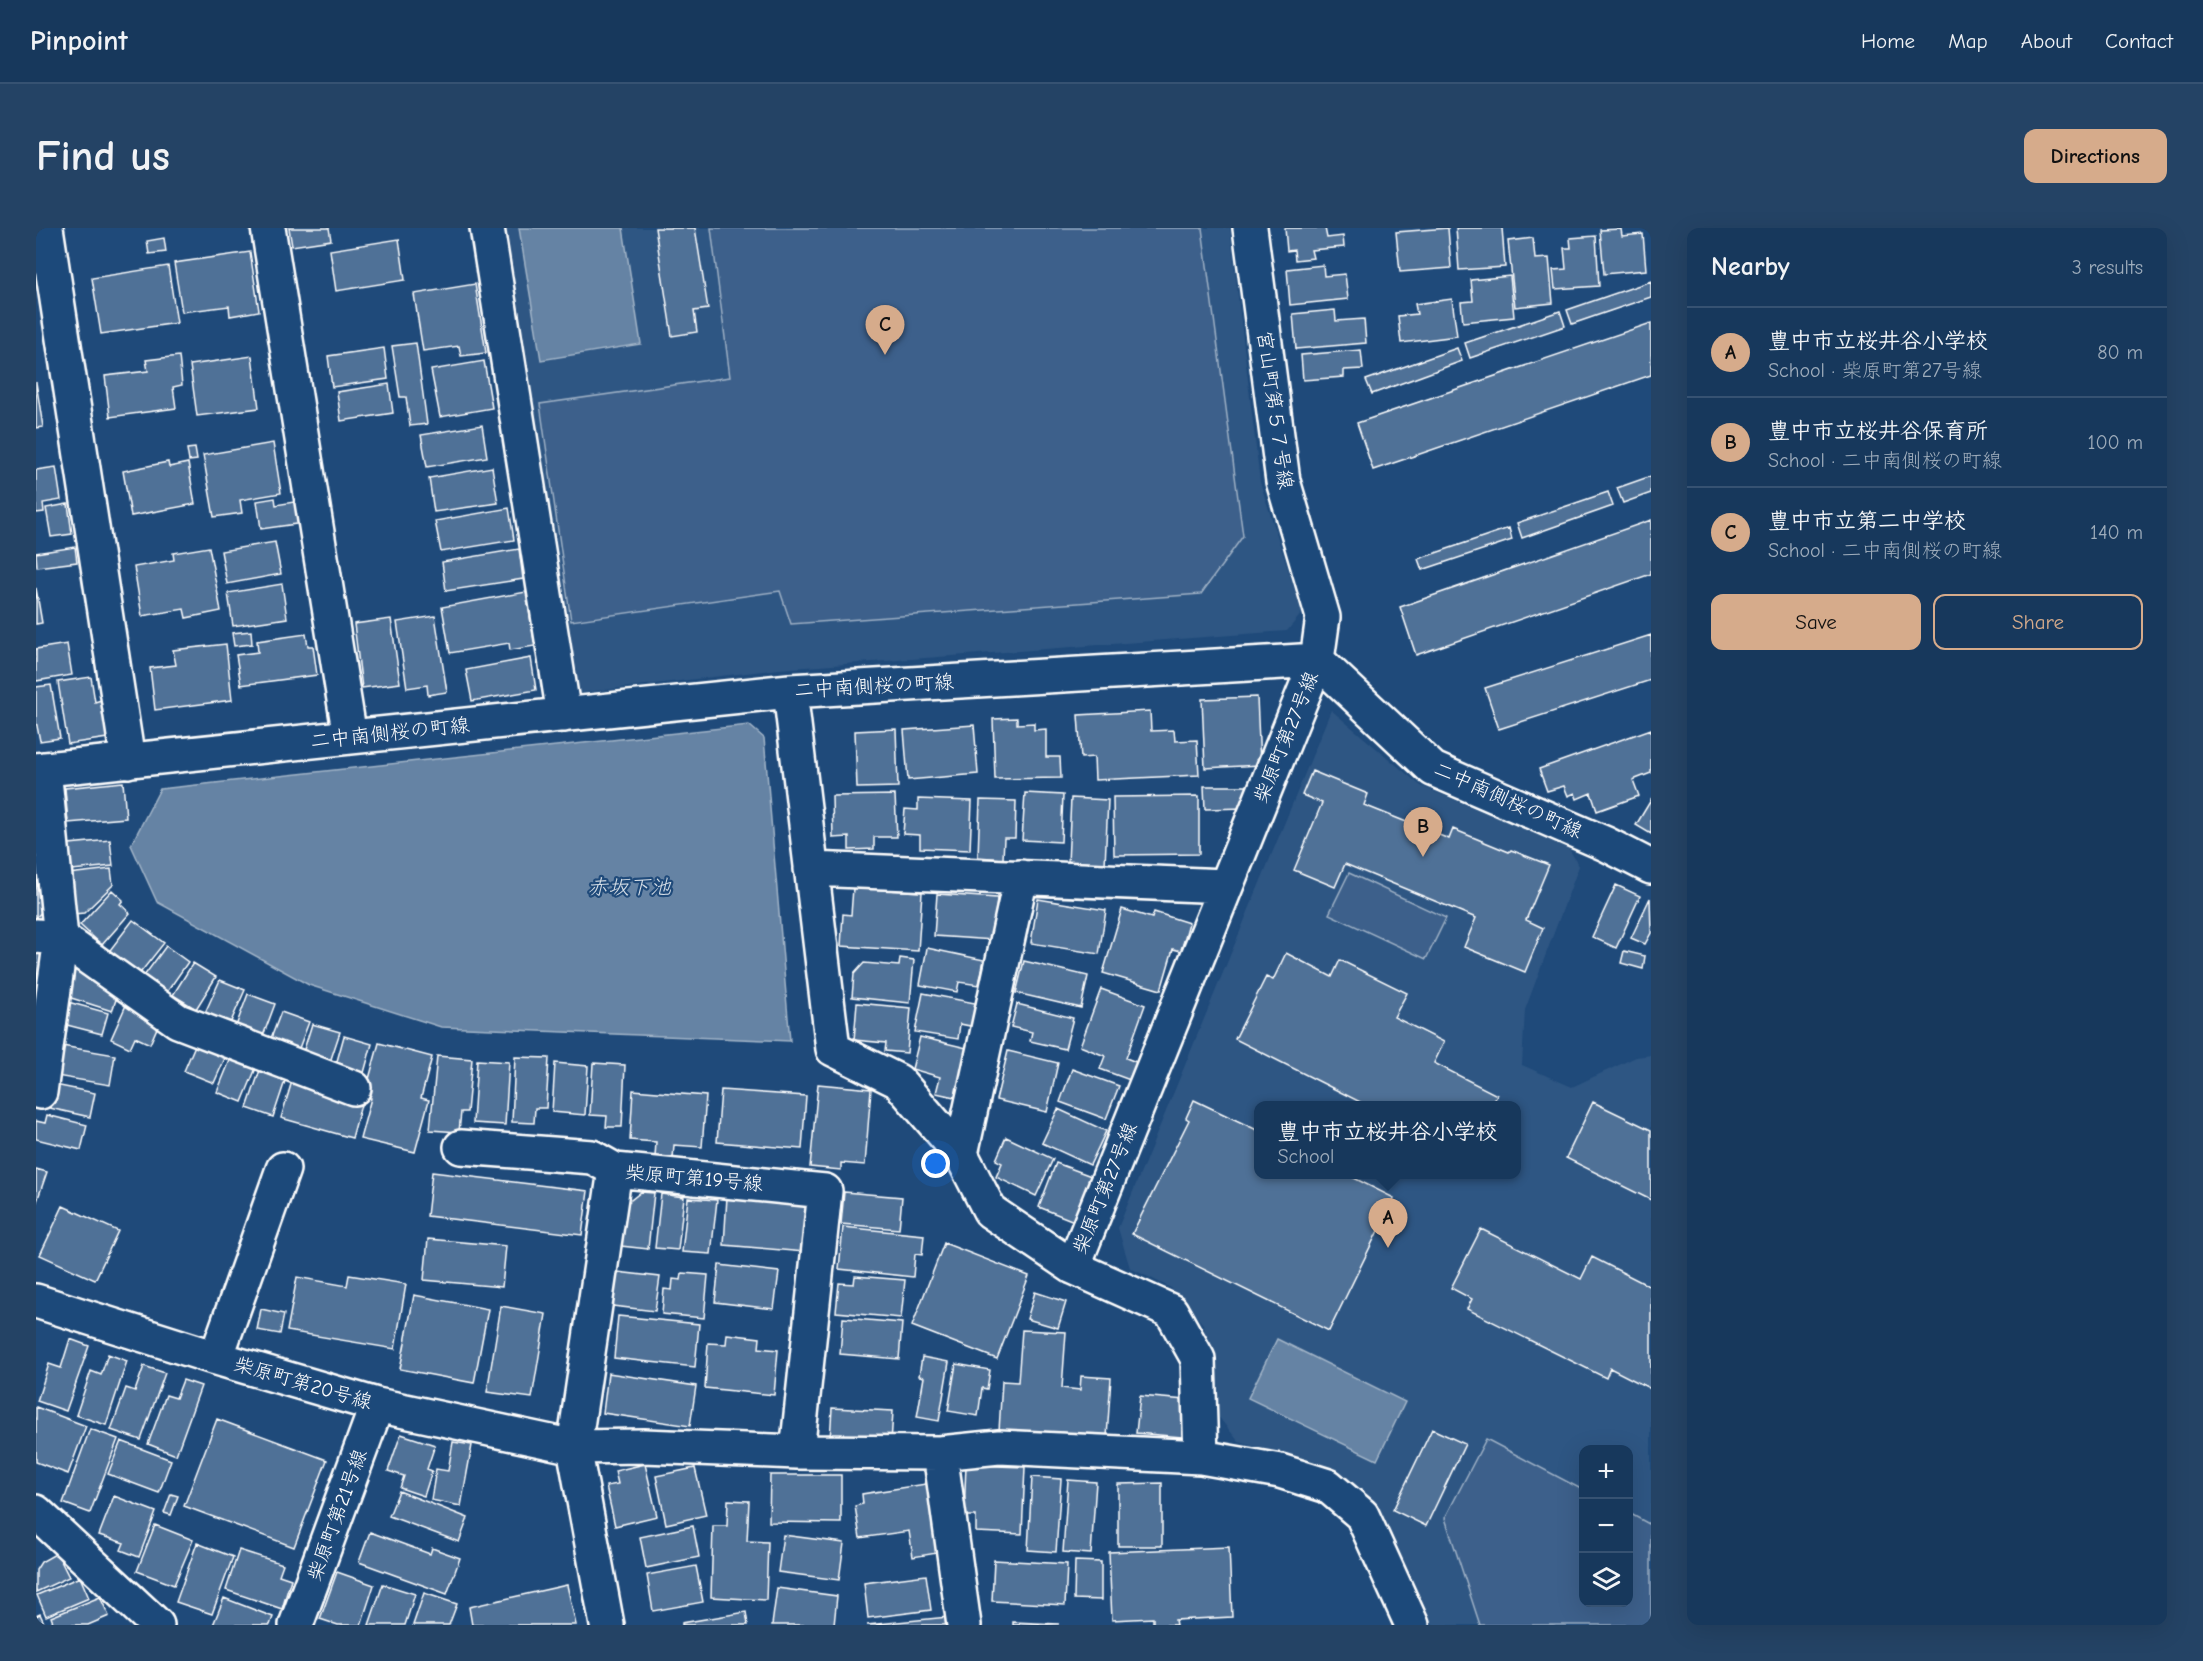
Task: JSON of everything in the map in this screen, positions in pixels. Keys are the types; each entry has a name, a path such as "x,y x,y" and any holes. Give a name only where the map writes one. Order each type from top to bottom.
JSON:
{"street":[{"path":"45,228 128,761"},
{"path":"268,228 350,737"},
{"path":"487,228 564,715"},
{"name":"宮山町第５７号線","path":"1250,228 1283,481 1323,617 1317,660"},
{"name":"二中南側桜の町線","path":"40,770 790,691 1317,660 1433,770 1606,843 1651,867"},
{"name":"柴原町第27号線","path":"1201,1457 1198,1359 1171,1311 1073,1267 1317,660"},
{"path":"790,691 832,1049 898,1081 961,1154 990,1211 1073,1267"},
{"path":"40,770 49,937 40,1092"},
{"path":"811,869 1226,886"},
{"path":"961,1154 1021,877"},
{"path":"49,937 178,1020 354,1088"},
{"path":"461,1147 592,1157 615,1170"},
{"path":"216,1358 283,1169"},
{"name":"柴原町第19号線","path":"607,1625 574,1447 615,1170 825,1191 797,1452"},
{"name":"柴原町第20号線","path":"36,1300 216,1358 377,1405 574,1447 644,1446 797,1452 940,1453 999,1447 1201,1457"},
{"name":"柴原町第21号線","path":"296,1625 377,1405"},
{"path":"940,1453 964,1625"},
{"path":"1201,1457 1280,1471 1328,1486 1362,1515 1412,1625"},
{"path":"36,1512 157,1625"}],"shaded area":[{"path":"504,228 1230,228 1260,482 1302,613 1287,631 779,669 579,693"},
{"path":"711,228 1202,228 1243,536 1201,594 791,624 780,591 571,621 540,404 730,377"},
{"path":"1331,710 1421,786 1568,847 1579,866 1525,1010 1522,1065 1572,1087 1636,1057 1651,1055 1651,1625 1432,1625 1380,1511 1339,1473 1239,1442 1217,1415 1216,1385 1203,1324 1171,1288 1130,1268 1118,1228"},
{"path":"1349,873 1446,918 1426,959 1329,914"},
{"path":"1486,1439 1579,1488 1579,1607 1633,1607 1633,1515 1651,1525 1651,1625 1480,1625 1445,1518"}],"water":[{"path":"519,228 623,228 641,344 541,360"},
{"name":"赤坂下池","path":"749,725 764,738 790,1041 441,1027 309,985 157,902 131,845 160,789"},
{"path":"1277,1339 1405,1402 1377,1460 1248,1398"}],"building":[{"path":"289,228 329,228 331,240 292,246"},
{"path":"655,228 695,228 708,309 694,311 697,332 672,336"},
{"path":"1285,228 1325,228 1327,238 1343,236 1344,247 1311,250 1313,258 1295,260 1294,250 1287,251"},
{"path":"1448,228 1451,268 1400,272 1396,232"},
{"path":"1456,228 1502,228 1505,267 1459,270"},
{"path":"1621,229 1622,236 1643,234 1646,270 1604,274 1600,230"},
{"path":"1596,236 1599,286 1555,289 1553,270 1566,269 1564,248 1571,248 1570,238"},
{"path":"164,238 166,252 149,254 147,241"},
{"path":"1533,238 1535,259 1549,258 1553,303 1515,307 1508,241"},
{"path":"399,239 405,280 336,291 330,250"},
{"path":"250,252 259,311 230,316 229,306 182,312 174,263"},
{"path":"1323,265 1324,276 1345,274 1348,299 1290,305 1287,269"},
{"path":"168,266 177,323 101,334 92,278"},
{"path":"1510,276 1514,317 1463,322 1461,302 1473,301 1471,280"},
{"path":"1651,281 1651,297 1572,324 1567,310"},
{"path":"475,284 486,353 461,356 459,346 423,351 414,294"},
{"path":"1452,299 1457,336 1401,343 1398,316 1417,314 1415,304"},
{"path":"1335,310 1336,321 1364,319 1366,343 1296,349 1293,314"},
{"path":"1560,311 1565,326 1470,358 1465,343"},
{"path":"1651,323 1651,375 1373,470 1357,423"},
{"path":"416,343 427,424 410,426 406,397 400,397 392,346"},
{"path":"384,348 388,379 332,387 328,356"},
{"path":"1457,348 1462,361 1372,394 1366,380"},
{"path":"1361,350 1363,369 1344,370 1344,377 1303,380 1301,355"},
{"path":"179,356 182,385 173,387 176,408 110,417 105,376 148,371 146,360"},
{"path":"252,356 259,408 197,416 190,365"},
{"path":"484,361 492,408 440,417 431,370"},
{"path":"36,382 43,427 36,428"},
{"path":"389,384 393,413 341,421 337,392"},
{"path":"482,425 487,457 427,467 421,435"},
{"path":"273,443 281,493 240,500 242,513 214,517 203,455"},
{"path":"195,448 197,460 189,461 187,449"},
{"path":"168,462 169,467 188,463 195,504 131,516 123,471"},
{"path":"56,467 61,500 43,503 44,512 36,513 36,470"},
{"path":"492,467 498,503 434,512 429,478"},
{"path":"1651,476 1651,493 1623,503 1617,488"},
{"path":"1608,492 1613,506 1522,538 1517,523"},
{"path":"275,498 276,505 300,501 303,523 261,529 257,501"},
{"path":"68,504 72,534 51,537 46,508"},
{"path":"509,508 514,540 441,552 435,521"},
{"path":"1651,520 1651,574 1416,655 1400,607"},
{"path":"1509,528 1512,540 1422,570 1418,559"},
{"path":"275,542 281,574 227,584 221,551"},
{"path":"75,547 77,562 37,567 36,553"},
{"path":"209,547 221,611 186,618 184,609 142,616 134,567 174,560 173,553"},
{"path":"519,549 523,579 446,591 442,562"},
{"path":"282,584 287,618 233,626 228,593"},
{"path":"36,588 42,623 36,624"},
{"path":"526,592 535,646 510,650 509,643 450,653 442,607"},
{"path":"435,616 447,692 428,695 427,685 407,688 397,622"},
{"path":"391,619 400,683 362,688 354,624"},
{"path":"251,631 252,644 234,646 232,633"},
{"path":"306,634 308,646 313,646 317,675 241,685 236,655 258,652 257,641"},
{"path":"1651,635 1651,680 1499,729 1485,688"},
{"path":"67,644 72,675 36,681 36,649"},
{"path":"226,644 232,700 155,710 150,668 176,665 173,650"},
{"path":"531,658 536,690 472,701 466,670"},
{"path":"91,677 95,702 101,700 107,738 68,744 58,682"},
{"path":"51,685 60,738 40,741 36,721 36,687"},
{"path":"1257,697 1260,765 1205,768 1202,699"},
{"path":"1150,711 1151,731 1174,730 1175,741 1197,740 1199,775 1095,780 1094,757 1081,758 1078,715"},
{"path":"1017,718 1017,724 1034,723 1034,730 1046,729 1046,757 1060,757 1061,778 995,779 993,719"},
{"path":"974,725 978,774 908,780 904,730"},
{"path":"896,729 898,787 857,788 855,731"},
{"path":"1651,729 1651,773 1633,780 1639,796 1597,811 1591,793 1577,799 1575,793 1568,796 1564,786 1547,791 1539,769"},
{"path":"1312,771 1368,794 1364,805 1449,839 1453,829 1509,852 1511,850 1549,865 1526,920 1543,928 1525,972 1464,947 1476,918 1345,864 1335,887 1294,870 1322,803 1302,795"},
{"path":"123,782 126,818 68,823 65,788"},
{"path":"1204,786 1247,786 1247,808 1205,809"},
{"path":"1025,793 1063,795 1061,842 1022,840"},
{"path":"895,795 897,837 874,837 874,849 849,850 849,837 833,838 832,796"},
{"path":"1199,796 1199,854 1114,855 1113,797"},
{"path":"1071,798 1108,800 1105,865 1068,863"},
{"path":"918,799 972,801 970,850 920,848 920,835 903,834 905,809 918,810"},
{"path":"980,800 1016,801 1015,838 1004,838 1003,859 978,857"},
{"path":"1651,800 1651,834 1636,825"},
{"path":"110,840 113,866 72,870 69,844"},
{"path":"111,869 113,885 84,913 74,914 68,874"},
{"path":"47,874 49,903 36,918 36,875"},
{"path":"1616,885 1640,896 1616,948 1592,937"},
{"path":"853,888 922,892 918,951 841,946 843,914 851,915"},
{"path":"112,890 123,900 120,904 130,913 102,945 80,925"},
{"path":"937,894 997,898 994,940 934,936"},
{"path":"1650,898 1651,933 1645,944 1631,938"},
{"path":"1038,899 1106,910 1099,954 1031,943"},
{"path":"1122,909 1152,918 1154,912 1189,923 1181,951 1173,949 1161,990 1103,973"},
{"path":"133,920 164,943 137,977 107,954"},
{"path":"166,946 188,962 167,992 144,976"},
{"path":"927,948 984,960 979,985 959,982 957,992 920,985"},
{"path":"36,949 48,952 41,982 36,981"},
{"path":"1624,951 1645,956 1643,969 1621,963"},
{"path":"1286,953 1332,977 1340,960 1407,993 1394,1017 1444,1042 1434,1063 1497,1095 1494,1101 1358,1101 1235,1039 1266,977 1273,980"},
{"path":"900,958 914,960 910,1003 852,997 854,974 864,963 899,966"},
{"path":"1024,961 1088,976 1081,1008 1016,993"},
{"path":"193,963 216,977 196,1009 173,995"},
{"path":"74,967 118,994 112,1011 65,996"},
{"path":"220,980 245,990 229,1026 204,1015"},
{"path":"1101,989 1145,1005 1126,1058 1136,1062 1130,1080 1100,1069 1105,1056 1080,1046"},
{"path":"923,993 980,1004 975,1027 960,1024 958,1039 915,1032"},
{"path":"248,994 275,1004 263,1036 236,1026"},
{"path":"68,1002 108,1013 102,1034 63,1024"},
{"path":"857,1003 911,1008 907,1053 885,1051 886,1043 854,1040"},
{"path":"1017,1004 1073,1018 1065,1049 1030,1041 1032,1032 1011,1027"},
{"path":"126,1005 160,1021 150,1044 135,1037 130,1048 111,1039"},
{"path":"281,1012 309,1022 296,1056 268,1046"},
{"path":"312,1024 340,1032 328,1068 301,1059"},
{"path":"344,1036 372,1044 362,1080 334,1072"},
{"path":"920,1037 971,1049 959,1098 936,1093 940,1077 912,1069"},
{"path":"196,1043 226,1056 214,1083 184,1071"},
{"path":"379,1043 432,1057 421,1098 429,1100 415,1152 360,1139 371,1098 364,1097"},
{"path":"62,1046 115,1055 110,1085 56,1076"},
{"path":"1008,1051 1058,1063 1047,1112 996,1100"},
{"path":"437,1056 472,1059 467,1112 461,1112 459,1132 430,1130"},
{"path":"515,1057 549,1058 546,1108 535,1108 534,1123 512,1122"},
{"path":"231,1058 256,1068 242,1102 217,1092"},
{"path":"477,1060 509,1062 505,1125 473,1123"},
{"path":"555,1063 588,1066 585,1115 552,1112"},
{"path":"593,1063 625,1065 622,1127 606,1127 607,1116 590,1115"},
{"path":"1072,1069 1119,1086 1106,1119 1060,1102"},
{"path":"260,1070 286,1078 273,1117 247,1108"},
{"path":"292,1081 362,1101 352,1138 281,1118"},
{"path":"50,1084 95,1093 90,1117 45,1107"},
{"path":"818,1084 871,1089 865,1165 841,1163 841,1170 810,1167"},
{"path":"633,1090 706,1096 702,1147 674,1145 673,1159 655,1157 656,1142 630,1140"},
{"path":"721,1090 806,1096 802,1149 717,1142"},
{"path":"1194,1100 1254,1129 1254,1179 1356,1179 1394,1198 1329,1331 1132,1234 1189,1120 1186,1118"},
{"path":"1593,1102 1651,1130 1651,1200 1566,1158"},
{"path":"1058,1109 1106,1131 1090,1165 1042,1143"},
{"path":"47,1115 87,1125 81,1150 36,1139 36,1121 45,1123"},
{"path":"1006,1137 1053,1159 1036,1196 996,1177 1002,1163 996,1160"},
{"path":"1056,1163 1091,1176 1074,1221 1039,1207"},
{"path":"36,1169 47,1172 36,1204"},
{"path":"432,1172 588,1191 582,1235 427,1216"},
{"path":"641,1192 654,1193 648,1249 621,1246 626,1204"},
{"path":"844,1192 902,1197 899,1229 841,1224"},
{"path":"661,1194 684,1197 678,1250 655,1248"},
{"path":"727,1197 809,1204 805,1252 724,1245"},
{"path":"688,1198 717,1200 711,1254 682,1252"},
{"path":"63,1206 118,1231 95,1280 40,1255"},
{"path":"843,1227 924,1235 922,1255 915,1254 913,1277 839,1269"},
{"path":"1481,1229 1581,1279 1592,1257 1651,1287 1651,1389 1610,1368 1606,1378 1467,1309 1472,1299 1451,1288"},
{"path":"428,1239 506,1246 502,1287 424,1280"},
{"path":"944,1243 1029,1276 997,1359 912,1326"},
{"path":"719,1265 779,1272 774,1309 715,1302"},
{"path":"617,1272 660,1277 655,1311 613,1306"},
{"path":"682,1273 708,1275 704,1318 662,1314 664,1289 672,1290 673,1279 681,1280"},
{"path":"349,1275 406,1284 395,1349 287,1331 297,1277 347,1286"},
{"path":"855,1276 905,1280 901,1318 836,1312 839,1283 854,1284"},
{"path":"1035,1292 1066,1302 1058,1328 1027,1319"},
{"path":"414,1295 488,1309 474,1383 400,1369"},
{"path":"501,1306 546,1314 532,1398 487,1392"},
{"path":"261,1309 284,1314 280,1334 257,1330"},
{"path":"618,1316 699,1324 695,1367 614,1358"},
{"path":"843,1318 902,1323 899,1359 840,1354"},
{"path":"1022,1330 1066,1332 1062,1388 1080,1390 1081,1376 1111,1378 1107,1437 999,1431 1002,1381 1018,1382"},
{"path":"727,1334 760,1338 759,1348 778,1350 774,1395 705,1388 708,1343 726,1344"},
{"path":"70,1339 89,1346 66,1411 37,1401 49,1364 61,1368"},
{"path":"108,1354 127,1361 106,1425 76,1415 91,1371 101,1375"},
{"path":"922,1357 949,1362 939,1421 917,1417 924,1377 919,1376"},
{"path":"956,1364 990,1370 987,1389 982,1388 978,1416 948,1411"},
{"path":"144,1366 165,1373 141,1440 111,1430 126,1388 135,1391"},
{"path":"608,1373 696,1386 690,1426 603,1413"},
{"path":"183,1380 201,1386 176,1455 148,1444 166,1395 176,1398"},
{"path":"1140,1396 1185,1400 1182,1437 1136,1433"},
{"path":"36,1407 86,1426 68,1474 36,1462"},
{"path":"832,1408 893,1411 891,1443 830,1440"},
{"path":"217,1419 327,1460 294,1547 184,1506"},
{"path":"90,1429 118,1439 90,1513 63,1503"},
{"path":"1432,1429 1465,1444 1426,1526 1393,1510"},
{"path":"401,1434 435,1445 427,1469 432,1471 424,1496 400,1488 404,1476 388,1471"},
{"path":"121,1441 171,1460 159,1493 108,1474"},
{"path":"453,1442 472,1445 461,1506 431,1500 436,1469 448,1471"},
{"path":"645,1464 657,1516 615,1526 606,1486 618,1484 615,1471"},
{"path":"966,1465 1025,1467 1022,1534 976,1532 976,1516 964,1516"},
{"path":"695,1468 706,1515 666,1524 656,1476"},
{"path":"770,1475 841,1475 841,1523 769,1522"},
{"path":"1032,1477 1061,1479 1056,1552 1028,1550"},
{"path":"1068,1480 1096,1482 1091,1554 1063,1552"},
{"path":"932,1483 943,1552 913,1557 909,1531 860,1538 855,1506 863,1504 862,1494"},
{"path":"1162,1483 1162,1546 1118,1546 1118,1484"},
{"path":"399,1491 468,1518 459,1542 389,1516"},
{"path":"171,1494 178,1496 171,1515 164,1513"},
{"path":"114,1496 156,1512 139,1557 121,1550 124,1543 99,1535"},
{"path":"728,1500 749,1501 747,1541 768,1542 766,1600 711,1597 713,1526 727,1526"},
{"path":"155,1525 193,1540 174,1585 137,1571"},
{"path":"693,1526 699,1557 646,1568 640,1537"},
{"path":"370,1532 430,1554 432,1548 460,1558 447,1594 359,1562"},
{"path":"783,1535 844,1543 839,1580 778,1572"},
{"path":"197,1543 233,1557 212,1614 176,1602"},
{"path":"1229,1547 1232,1617 1175,1620 1176,1625 1153,1625 1153,1618 1112,1620 1109,1552"},
{"path":"239,1550 283,1564 279,1575 291,1579 282,1609 226,1590"},
{"path":"57,1553 69,1577 36,1592 36,1570 41,1562"},
{"path":"994,1560 1067,1564 1065,1605 992,1601"},
{"path":"1075,1561 1101,1562 1101,1600 1074,1599"},
{"path":"696,1566 703,1602 653,1611 647,1575"},
{"path":"337,1572 374,1585 361,1625 338,1625 320,1619"},
{"path":"926,1575 931,1610 868,1618 864,1583"},
{"path":"80,1577 89,1598 46,1616 37,1595"},
{"path":"383,1584 415,1594 405,1625 369,1625"},
{"path":"567,1585 576,1625 472,1625 469,1607"},
{"path":"777,1588 837,1596 834,1625 772,1625"},
{"path":"424,1593 457,1604 449,1625 413,1625"},
{"path":"100,1597 109,1616 88,1625 54,1625 51,1617"},
{"path":"224,1598 273,1617 270,1625 213,1625"},
{"path":"746,1612 748,1625 682,1625 682,1623"},
{"path":"40,1614 45,1625 36,1625 36,1616"},
{"path":"948,1617 949,1625 867,1625"},
{"path":"1013,1622 1059,1624 1013,1625"}],"place":[{"name":"豊中市立第二中学校","path":"885,355"},
{"name":"豊中市立桜井谷保育所","path":"1423,857"},
{"name":"豊中市立桜井谷小学校","path":"1388,1248"}]}
